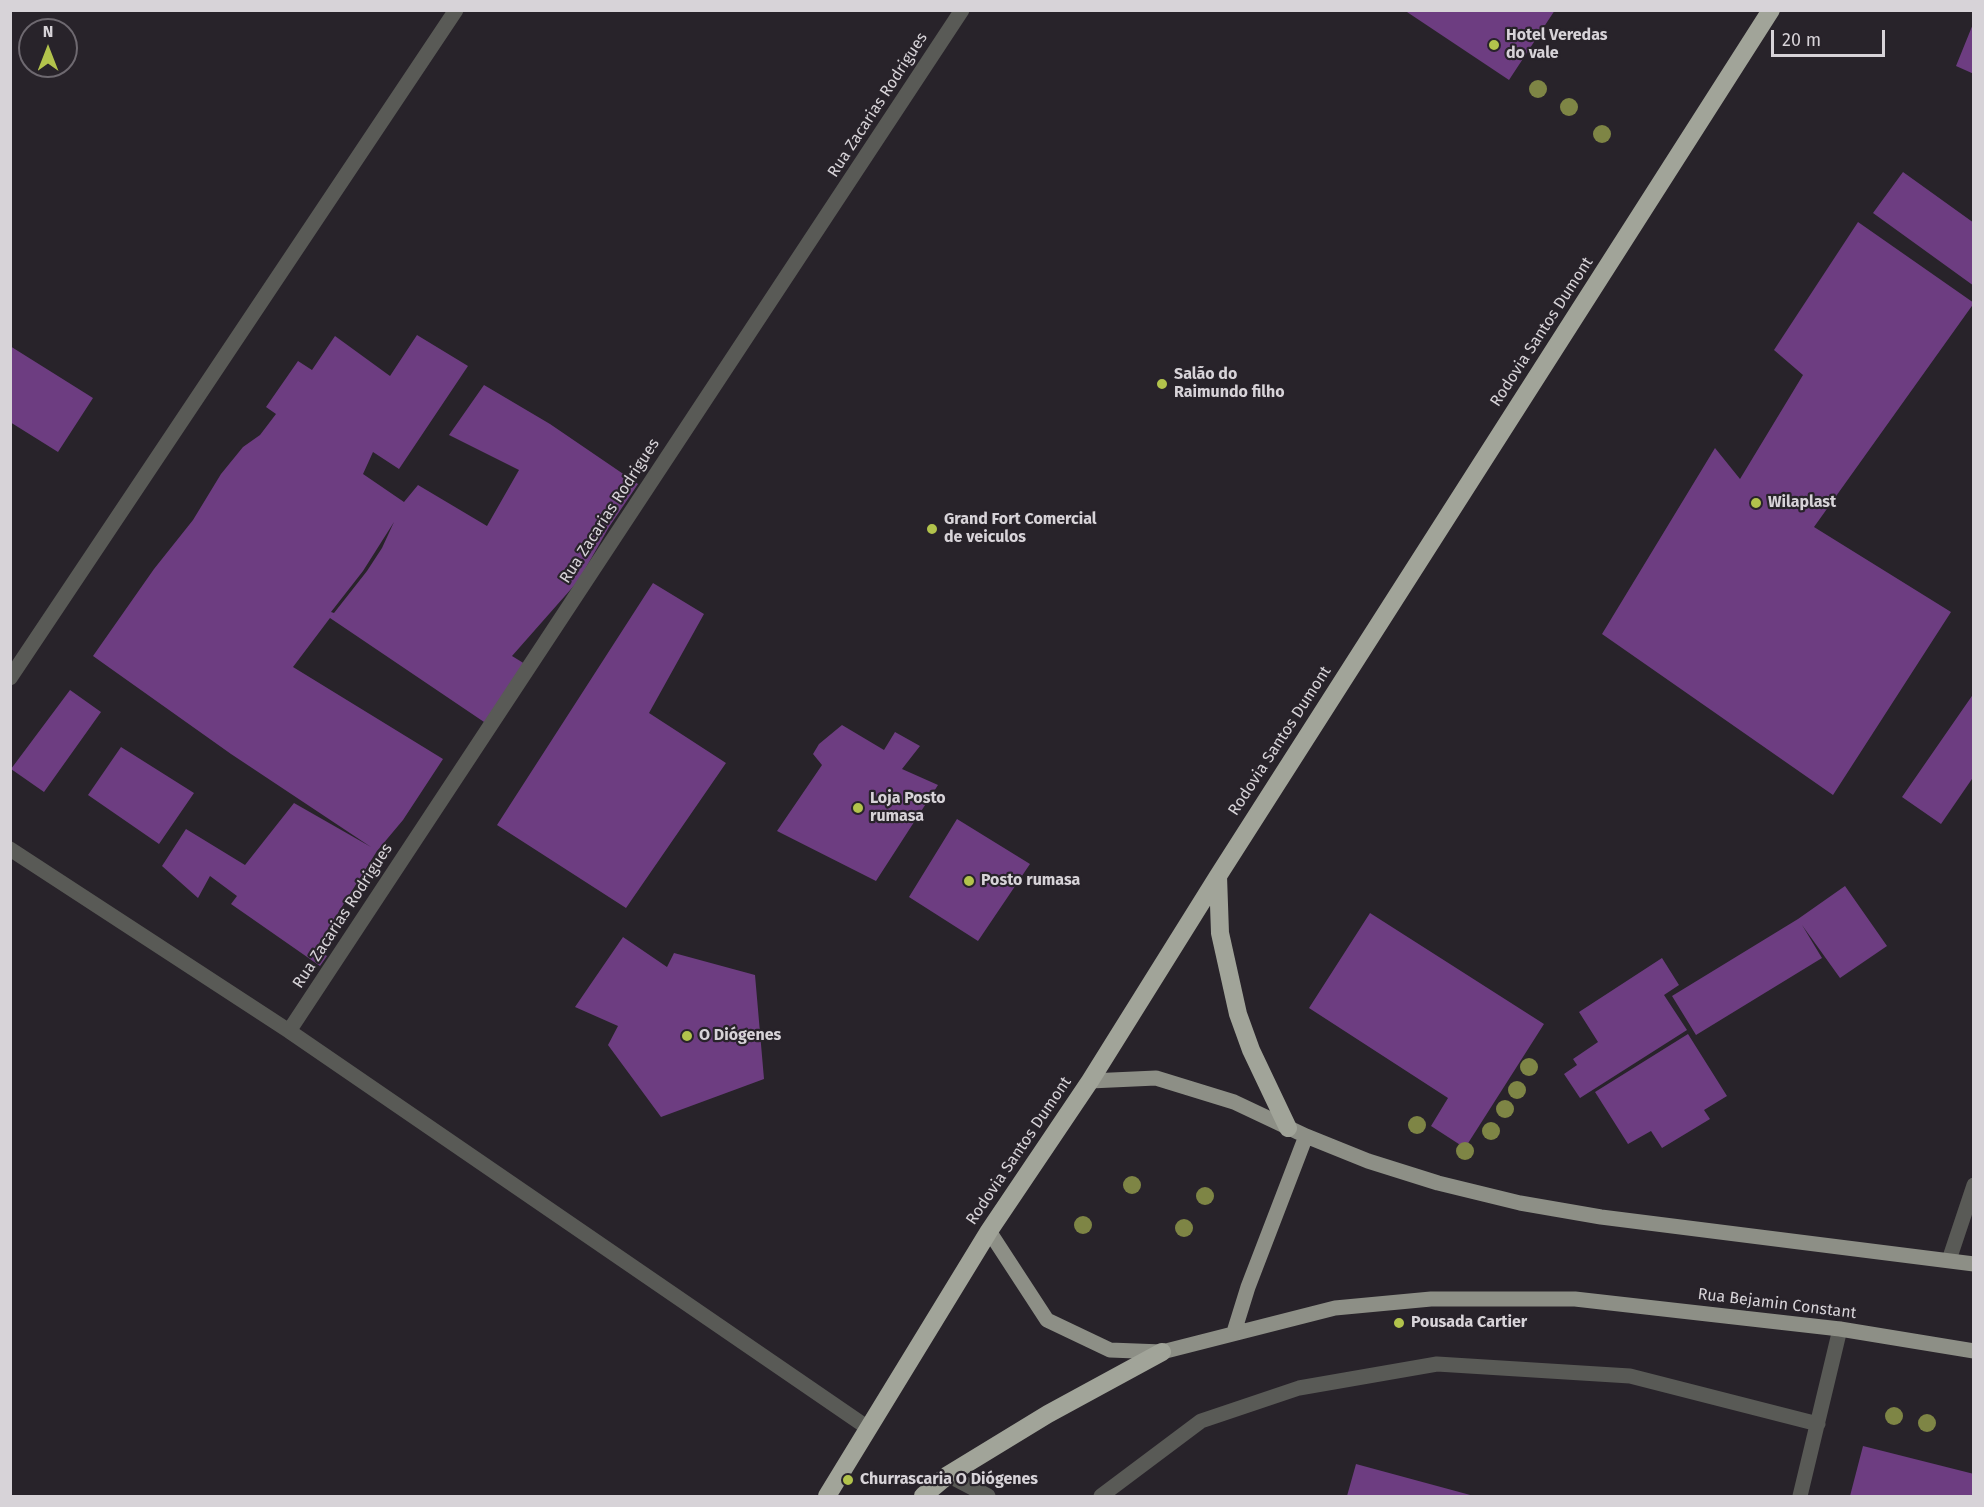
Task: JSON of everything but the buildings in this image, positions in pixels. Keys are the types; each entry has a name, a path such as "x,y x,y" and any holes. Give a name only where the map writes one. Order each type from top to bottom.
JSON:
{"highway":[{"name":"Rodovia Santos Dumont","path":"827,1497 989,1231 1090,1081 1218,876 1771,10"},
{"path":"1218,876 1220,933 1238,1014 1251,1050 1288,1128"},
{"path":"923,1497 948,1474 1048,1414 1162,1352"}],"main road":[{"path":"1090,1081 1155,1078 1234,1102 1306,1136 1368,1161 1438,1183 1521,1203 1601,1217 1974,1264"},
{"path":"1234,1332 1248,1287 1306,1136"},
{"name":"Rua Bejamin Constant","path":"989,1231 1047,1320 1110,1350 1162,1352 1335,1308 1431,1299 1575,1299 1840,1329 1974,1352"}],"street":[{"path":"10,678 456,10"},
{"name":"Rua Zacarias Rodrigues","path":"289,1031 962,10"},
{"path":"11,850 289,1031 868,1428"},
{"path":"1949,1260 1974,1185"},
{"path":"1800,1497 1840,1329"},
{"path":"1101,1497 1201,1421 1299,1388 1437,1364 1630,1376 1818,1424"},
{"path":"948,1474 988,1497"}],"place":[{"name":"Hotel Veredas do vale","path":"1494,45"},
{"name":"Salão do Raimundo filho","path":"1162,384"},
{"name":"Wilaplast","path":"1756,503"},
{"name":"Grand Fort Comercial de veiculos","path":"932,529"},
{"name":"Loja Posto rumasa","path":"858,808"},
{"name":"Posto rumasa","path":"969,881"},
{"name":"O Diógenes","path":"687,1036"},
{"name":"Pousada Cartier","path":"1399,1323"},
{"name":"Churrascaria O Diógenes","path":"848,1480"}]}
